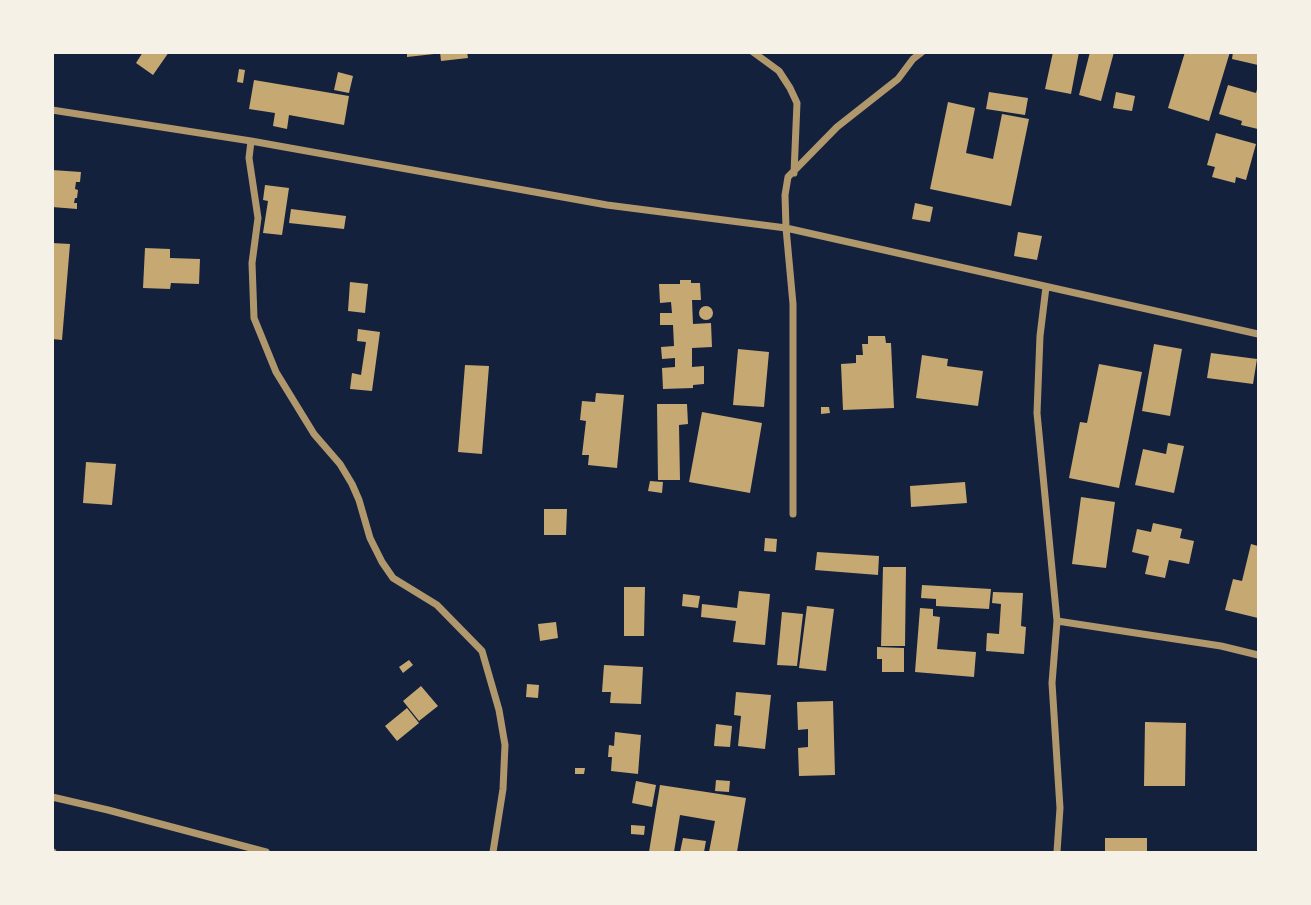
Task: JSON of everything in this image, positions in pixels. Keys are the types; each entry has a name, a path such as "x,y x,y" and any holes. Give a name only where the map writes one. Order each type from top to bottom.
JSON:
{"street":[{"path":"753,52 779,71 797,103 794,173"},
{"path":"793,514 793,304 785,195 789,177 837,127 898,79 922,52"},
{"path":"52,110 251,141 607,205 786,228 1258,334"},
{"path":"251,141 249,158 258,218 252,263 254,318 276,372 314,434 340,464 352,484 370,538 393,578 437,605 482,651 499,710 505,746 503,789 493,852"},
{"path":"1046,287 1040,335 1037,413 1057,621 1052,683 1060,808 1057,852"},
{"path":"1057,621 1222,646 1258,655"},
{"path":"52,797 266,852"}],"building":[{"path":"143,52 169,52 153,75 136,63"},
{"path":"407,52 434,52 434,54 407,57"},
{"path":"440,52 467,52 468,58 441,61"},
{"path":"1053,52 1079,52 1071,94 1045,89"},
{"path":"1090,52 1114,52 1101,101 1079,95"},
{"path":"1185,52 1230,52 1209,121 1168,108"},
{"path":"1233,52 1258,52 1258,65 1232,59"},
{"path":"239,69 245,70 243,83 237,82"},
{"path":"338,72 353,76 349,93 334,90"},
{"path":"254,80 349,96 344,125 289,115 287,129 273,126 275,113 249,109"},
{"path":"1228,85 1256,93 1258,86 1258,129 1241,125 1242,121 1219,114"},
{"path":"989,92 1028,98 1025,115 986,109"},
{"path":"1116,92 1135,96 1132,111 1113,108"},
{"path":"948,102 975,108 966,153 993,159 1002,114 1029,119 1011,206 930,189"},
{"path":"1216,133 1256,144 1246,180 1236,177 1235,183 1212,177 1215,167 1207,165"},
{"path":"52,170 81,172 80,182 76,182 75,189 78,190 74,203 77,203 77,209 52,207"},
{"path":"265,185 289,188 282,235 263,233 268,201 263,200"},
{"path":"915,203 933,207 930,222 912,219"},
{"path":"291,209 346,216 344,229 289,223"},
{"path":"1018,232 1042,236 1037,260 1014,256"},
{"path":"52,243 70,244 62,340 52,339"},
{"path":"145,248 170,249 170,258 200,259 199,284 171,283 170,289 143,288"},
{"path":"680,280 700,283 701,300 692,300 693,324 711,323 712,347 692,348 692,367 704,366 704,384 693,385 693,388 663,389 662,368 675,367 675,358 662,359 661,347 674,346 673,325 660,325 660,313 672,313 671,302 660,303 659,284 680,284"},
{"path":"350,282 368,284 365,313 348,311"},
{"path":"703,306 709,306 713,313 709,320 703,320 699,316 699,310"},
{"path":"358,329 380,332 372,391 350,389 352,373 361,375 366,342 357,341"},
{"path":"868,336 885,336 886,343 891,343 894,408 843,410 841,364 856,363 856,355 863,355 862,344 868,344"},
{"path":"1154,344 1182,349 1170,416 1142,411"},
{"path":"738,349 769,352 764,407 733,405"},
{"path":"1211,353 1257,359 1253,384 1207,378"},
{"path":"922,355 948,359 947,366 983,371 978,406 916,398"},
{"path":"1099,364 1142,372 1119,488 1069,478 1080,422 1087,423"},
{"path":"465,365 489,366 482,454 458,452"},
{"path":"596,393 624,395 617,468 588,465 589,455 582,455 586,421 580,420 582,401 595,402"},
{"path":"657,404 687,404 688,424 679,425 680,480 658,480"},
{"path":"821,407 829,407 830,413 821,414"},
{"path":"702,412 762,423 750,493 689,482"},
{"path":"1168,443 1184,446 1174,493 1135,485 1143,449 1166,454"},
{"path":"86,462 116,464 112,505 83,503"},
{"path":"650,481 663,482 662,493 648,491"},
{"path":"965,482 967,503 911,507 910,486"},
{"path":"1081,497 1115,502 1106,568 1072,564"},
{"path":"544,509 567,509 566,535 544,535"},
{"path":"1153,523 1182,529 1180,538 1194,541 1189,564 1169,560 1165,578 1145,574 1149,556 1132,552 1137,529 1151,532"},
{"path":"765,538 777,539 776,552 764,551"},
{"path":"1251,544 1258,546 1258,618 1225,610 1233,579 1242,581"},
{"path":"817,552 879,556 878,575 815,570"},
{"path":"883,567 906,567 905,646 881,646"},
{"path":"922,585 991,589 989,609 936,606 936,599 921,598"},
{"path":"624,587 645,587 644,636 624,636"},
{"path":"739,591 770,594 765,645 733,642 736,621 701,617 702,604 737,608"},
{"path":"993,592 1023,593 1021,626 1026,627 1024,654 986,651 987,633 999,634 1001,604 992,603"},
{"path":"683,594 700,596 698,608 682,606"},
{"path":"807,606 834,609 826,671 799,668"},
{"path":"920,608 933,609 933,616 940,617 937,649 976,652 974,677 915,672"},
{"path":"782,612 803,614 797,666 777,665"},
{"path":"556,622 558,638 540,641 538,624"},
{"path":"877,647 904,648 904,672 882,672 882,659 877,659"},
{"path":"409,660 413,665 403,673 399,667"},
{"path":"604,665 643,667 641,704 610,703 611,692 602,692"},
{"path":"527,684 539,685 538,698 526,697"},
{"path":"421,686 438,706 419,721 403,701"},
{"path":"736,692 771,695 765,749 738,746 741,716 734,715"},
{"path":"833,701 835,775 799,776 798,748 808,747 808,729 798,730 797,702"},
{"path":"407,708 419,723 397,741 385,726"},
{"path":"1145,722 1186,723 1185,786 1144,786"},
{"path":"716,724 732,726 730,747 714,746"},
{"path":"615,732 641,735 638,774 611,771 609,745 614,746"},
{"path":"575,768 585,768 584,774 575,774"},
{"path":"716,780 730,781 729,792 715,791"},
{"path":"636,781 656,785 652,807 632,803"},
{"path":"660,785 746,798 737,852 709,852 715,821 680,815 674,852 649,852"},
{"path":"631,825 645,826 644,835 631,834"},
{"path":"683,838 706,841 704,852 680,852"},
{"path":"1105,838 1147,838 1147,852 1105,852"}]}
